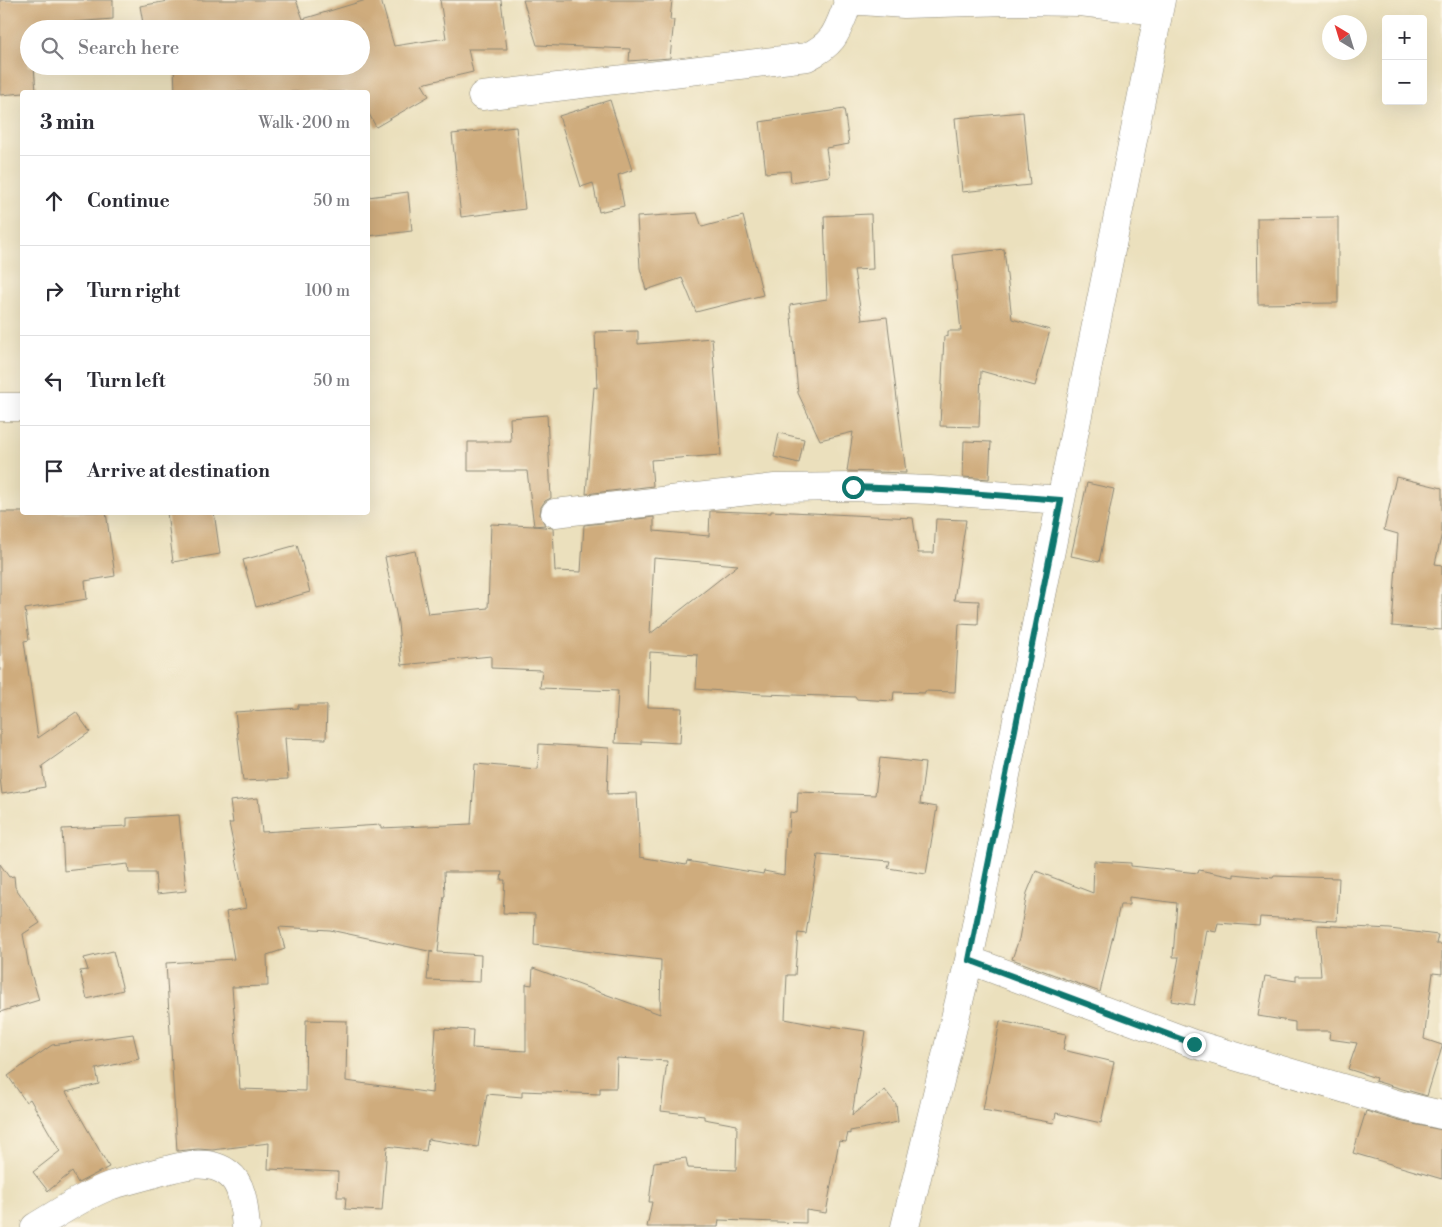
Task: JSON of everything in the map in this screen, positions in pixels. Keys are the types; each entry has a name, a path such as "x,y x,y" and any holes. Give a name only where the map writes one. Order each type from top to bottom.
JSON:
{"street":[{"path":"482,96 807,56 822,49 833,38 848,0 904,4 1010,1 1160,5 969,960 905,1227"},
{"path":"0,407 20,407"},
{"path":"555,513 775,488 853,487 930,490 1061,500"},
{"path":"969,960 1194,1044 1403,1106 1442,1115"},
{"path":"35,1227 76,1203 111,1186 178,1167 202,1164 217,1166 231,1174 240,1189 246,1227"}],"building":[{"path":"0,0 113,0 113,19 20,20 20,75 35,75 36,90 20,90 20,93 0,95"},
{"path":"174,0 296,0 303,19 366,0 381,0 394,46 446,38 440,0 501,0 507,49 468,49 473,72 422,84 429,96 376,127 370,116 370,90 175,90 174,75 370,75 370,20 142,20 140,6"},
{"path":"523,0 672,0 670,20 674,20 670,58 629,61 630,49 537,45"},
{"path":"610,100 632,170 618,175 624,206 599,212 593,183 581,187 559,116"},
{"path":"844,109 849,144 826,148 830,176 791,182 790,171 766,173 760,122"},
{"path":"1023,112 1030,185 962,192 955,118"},
{"path":"516,127 525,209 461,217 452,134"},
{"path":"408,192 412,231 370,236 370,197"},
{"path":"697,213 702,227 743,216 763,295 696,312 682,278 646,290 640,268 637,217"},
{"path":"871,214 873,269 854,270 862,320 887,317 906,473 847,471 853,432 820,440 798,393 790,305 827,299 824,216"},
{"path":"1338,217 1338,303 1258,304 1257,218"},
{"path":"1004,249 1012,319 1050,330 1035,386 981,371 979,427 940,426 944,336 948,337 948,331 961,331 953,255"},
{"path":"638,331 638,344 712,338 721,455 651,460 653,486 586,494 594,387 597,388 595,332"},
{"path":"547,415 551,498 545,501 541,507 540,515 545,525 534,526 527,471 468,471 468,442 511,442 510,418"},
{"path":"779,433 804,439 799,463 774,457"},
{"path":"964,441 991,442 989,479 963,477"},
{"path":"1396,477 1442,488 1442,533 1435,564 1442,565 1442,630 1392,626 1398,534 1384,530"},
{"path":"1087,483 1114,489 1099,562 1071,556"},
{"path":"710,511 771,513 771,511 913,518 918,553 934,553 936,519 966,520 954,600 979,601 978,625 959,624 955,692 894,692 893,701 856,699 856,697 762,694 696,689 698,655 650,652 648,707 682,708 680,743 641,741 641,744 615,743 618,691 540,688 542,670 491,668 491,656 402,665 398,623 385,557 415,551 428,614 488,608 491,524 553,528 555,571 581,572 584,525 654,517 654,531 709,536","holes":["654,558 738,565 650,634"]},
{"path":"0,512 20,512 20,515 106,515 115,576 85,581 87,599 25,609 29,640 24,641 38,738 76,712 90,732 42,766 45,787 2,794 0,778"},
{"path":"167,515 214,515 220,554 173,562"},
{"path":"297,545 310,592 256,607 243,560"},
{"path":"298,705 327,705 326,739 285,738 288,779 243,781 235,712 298,708"},
{"path":"539,744 609,748 607,794 637,793 640,857 686,865 687,861 763,874 764,871 784,875 786,832 789,832 790,812 797,813 798,792 875,795 880,758 925,763 920,804 937,807 926,874 888,868 890,861 818,855 806,934 798,933 795,975 787,975 785,1019 831,1028 832,1026 865,1031 852,1115 885,1090 896,1104 898,1122 850,1131 846,1142 839,1141 826,1213 806,1210 806,1223 719,1220 718,1227 647,1227 652,1202 649,1202 654,1162 686,1158 688,1168 736,1170 737,1125 704,1119 704,1116 661,1111 667,1061 617,1058 616,1088 600,1088 600,1094 522,1091 522,1097 487,1094 478,1147 428,1139 426,1151 387,1146 382,1211 345,1209 346,1197 337,1197 338,1172 268,1169 269,1143 212,1150 177,1151 166,963 234,959 226,912 246,908 229,823 233,823 230,801 258,798 262,832 381,825 381,828 471,824 475,764 538,769","holes":["444,872 502,872 501,880 505,880 503,913 535,914 534,945 661,960 660,1014 533,968 532,985 526,984 526,1051 472,1048 473,1030 436,1028 432,1093 346,1081 347,1021 306,1020 305,1091 240,1089 232,987 268,986 267,955 285,949 279,927 330,930 433,952 430,952 427,980 480,982 481,955 438,952 445,896"]},
{"path":"179,815 186,891 157,894 155,873 129,873 128,864 64,871 62,829 127,826 127,818"},
{"path":"1094,861 1131,863 1131,866 1198,873 1199,870 1234,877 1234,874 1273,878 1274,876 1339,878 1337,921 1260,917 1259,926 1218,923 1216,932 1207,930 1194,1005 1171,1001 1179,957 1173,957 1177,903 1129,897 1129,905 1120,905 1100,992 1012,959 1019,939 1027,893 1036,871 1093,893"},
{"path":"0,864 9,877 14,876 15,887 40,923 23,934 29,967 39,1000 0,1012"},
{"path":"1317,925 1390,929 1438,935 1436,944 1442,944 1442,974 1433,973 1424,1039 1442,1045 1442,1047 1427,1096 1375,1081 1376,1078 1348,1069 1357,1043 1329,1039 1330,1031 1295,1031 1295,1022 1258,1016 1265,976 1296,981 1296,976 1321,976"},
{"path":"113,951 123,990 87,999 80,971 88,970 84,958"},
{"path":"1000,1021 1066,1034 1063,1050 1114,1062 1101,1123 1056,1113 1054,1123 983,1110"},
{"path":"133,1034 139,1059 96,1069 99,1084 66,1092 109,1167 78,1183 72,1172 48,1191 33,1172 60,1151 30,1099 26,1102 8,1076 52,1045"},
{"path":"1366,1111 1399,1121 1442,1130 1442,1179 1353,1153"}],"route":[{"path":"853,487 930,490 1061,500 969,960 1194,1044"}]}
